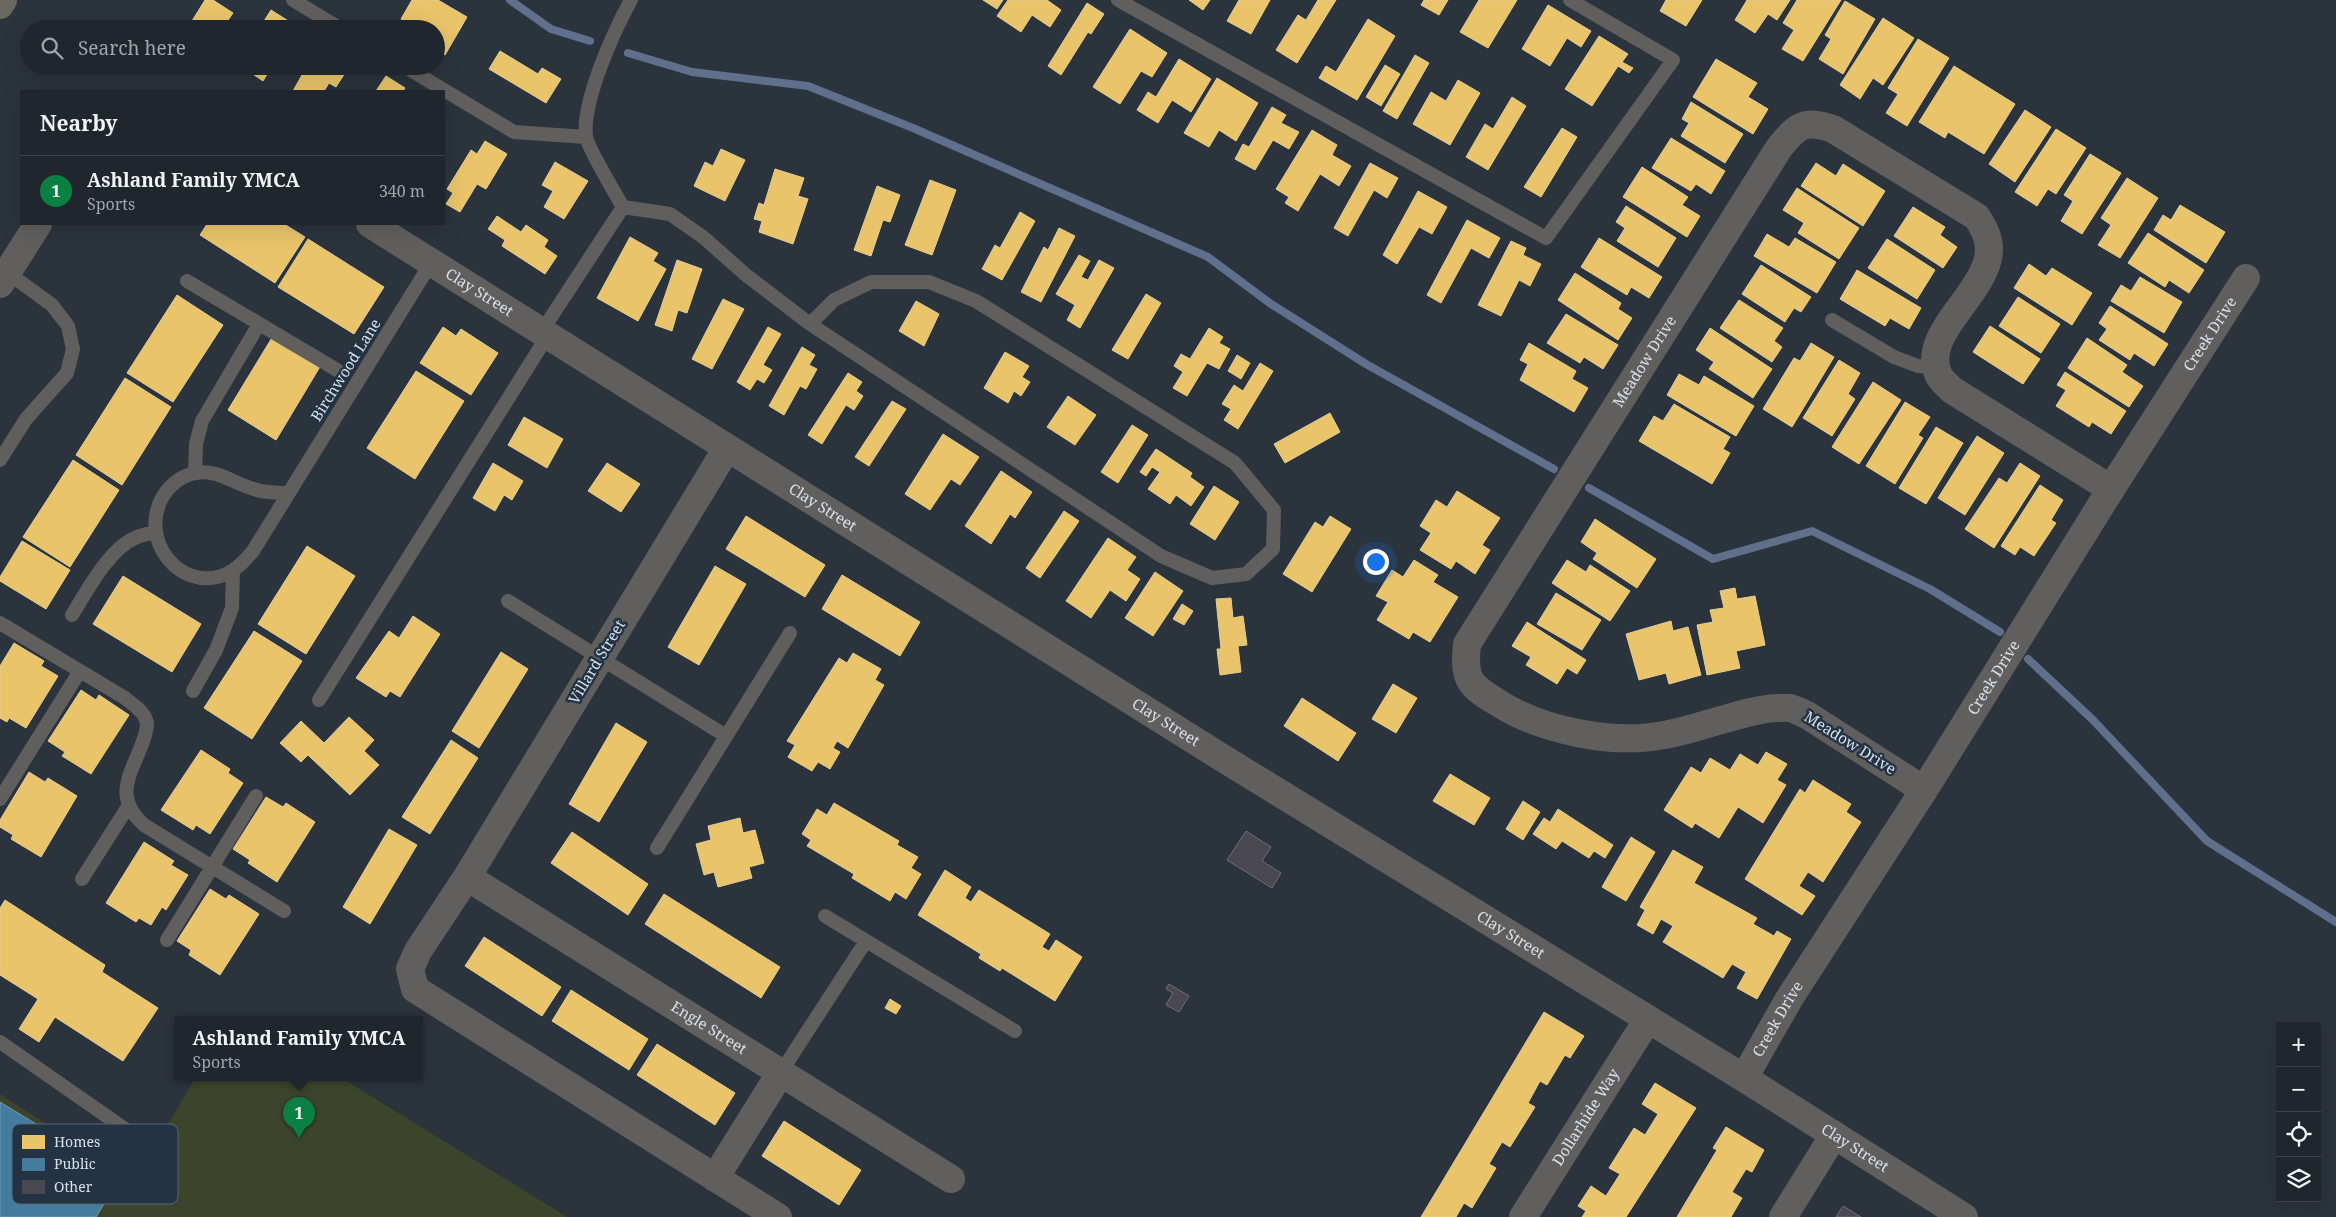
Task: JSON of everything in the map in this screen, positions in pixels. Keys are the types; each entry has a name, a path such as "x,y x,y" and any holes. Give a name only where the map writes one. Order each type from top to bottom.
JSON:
{"main road":[{"path":"0,5 3,0"}],"street":[{"name":"Meadow Drive","path":"1924,790 1807,715 1792,708 1771,708 1664,736 1605,739 1560,729 1510,710 1480,692 1468,679 1465,661 1467,644 1779,148 1795,129 1805,125 1820,125 1833,129 1977,217 1986,233 1989,249 1987,263 1978,281 1941,337 1934,360 1936,367"},
{"path":"4,279 37,225"},
{"name":"Clay Street","path":"372,225 1230,762 1744,1078 1964,1217"},
{"name":"Creek Drive","path":"1744,1078 1789,999 1924,790 2111,488 2246,278"},
{"path":"1936,367 1940,377 1952,390 2111,488"},
{"name":"Villard Street","path":"727,448 466,877 418,951 410,970 415,989 778,1217"},
{"name":"Engle Street","path":"466,877 952,1179"},
{"name":"Dollarhide Way","path":"1523,1217 1648,1019"},
{"path":"715,1178 781,1072"},
{"path":"1783,1217 1834,1135"}],"lane":[{"path":"293,0 326,20"},
{"path":"623,207 586,137 590,100 614,30 631,0"},
{"path":"1118,0 1546,238 1673,60 1570,0"},
{"path":"419,75 444,90"},
{"path":"445,91 514,132 586,137"},
{"path":"623,207 670,214 703,237 746,275 810,324 1161,556 1212,578 1246,574 1273,549 1274,510 1235,463 976,301 929,282 871,282 834,300 810,324"},
{"path":"319,700 623,207"},
{"name":"Birchwood Lane","path":"233,571 253,550 432,263"},
{"path":"0,460 26,419 67,373 73,349 68,326 52,305 4,279"},
{"path":"187,281 337,370"},
{"path":"1832,320 1894,357 1918,366 1936,367"},
{"path":"195,473 196,444 202,421 258,324"},
{"path":"193,691 216,650 232,608 233,571 212,578 198,578 186,573 162,552 154,532 154,518 166,491 174,482 195,473 216,473 256,490 288,494"},
{"path":"72,615 103,568 120,549 134,538 154,532"},
{"path":"508,601 726,736"},
{"path":"0,623 125,698 141,711 147,724 139,752 130,772 126,798 132,814 144,825 284,911"},
{"path":"657,848 790,633"},
{"path":"0,799 80,671"},
{"path":"167,940 256,796"},
{"path":"82,879 129,805"},
{"path":"825,916 1015,1031"},
{"path":"781,1072 866,941"},
{"path":"0,1042 118,1124"}],"green space":[{"path":"194,1081 346,1081 567,1217 0,1217 0,1094 46,1124 12,1124 12,1204 178,1204 178,1124 168,1124"}],"building: Homes":[{"path":"205,0 213,0 233,13 228,20 193,20"},
{"path":"412,0 438,0 467,17 445,55 445,20 401,19"},
{"path":"983,0 1003,0 997,9"},
{"path":"1008,0 1047,0 1061,10 1050,27 1032,15 1021,32 997,16"},
{"path":"1189,0 1210,0 1203,10"},
{"path":"1239,0 1270,0 1251,34 1227,21"},
{"path":"1318,0 1336,0 1297,63 1276,50 1298,15 1306,20"},
{"path":"1424,0 1448,0 1439,15 1421,5"},
{"path":"1479,0 1517,0 1488,48 1460,32"},
{"path":"1666,0 1702,0 1686,26 1660,11"},
{"path":"1747,0 1790,0 1777,20 1768,14 1755,33 1735,20"},
{"path":"1797,0 1841,0 1803,61 1782,49 1794,30 1783,23"},
{"path":"1845,1 1875,19 1843,74 1819,59 1831,39 1825,35"},
{"path":"1087,3 1104,14 1091,34 1088,32 1061,75 1048,66"},
{"path":"1548,5 1591,31 1581,47 1567,38 1550,66 1522,49"},
{"path":"271,10 287,20 265,20"},
{"path":"1883,18 1914,38 1883,85 1873,78 1860,99 1840,85"},
{"path":"1368,19 1395,36 1357,100 1319,78 1326,66 1336,72"},
{"path":"1130,29 1167,53 1152,77 1141,71 1120,104 1093,87"},
{"path":"1599,36 1628,54 1622,62 1633,68 1629,73 1618,66 1592,106 1565,89"},
{"path":"1918,39 1949,58 1907,126 1886,113 1898,94 1888,88"},
{"path":"500,51 538,74 542,68 561,79 546,103 489,69"},
{"path":"1415,55 1429,63 1397,119 1383,111"},
{"path":"1179,59 1211,79 1191,112 1172,100 1158,123 1137,110 1148,92 1156,97"},
{"path":"1716,59 1757,83 1748,97 1768,109 1753,134 1693,97"},
{"path":"1385,65 1400,74 1381,106 1366,97"},
{"path":"1954,66 2015,104 1984,154 1948,132 1945,138 1919,122"},
{"path":"254,75 267,75 263,81"},
{"path":"302,75 344,75 336,87 329,83 325,90 294,90"},
{"path":"386,76 405,88 404,90 377,90"},
{"path":"1217,78 1258,103 1236,141 1219,130 1209,147 1184,133"},
{"path":"1458,80 1480,93 1450,145 1413,124 1431,92 1446,101"},
{"path":"1512,97 1526,106 1488,170 1466,157 1485,124 1493,129"},
{"path":"1691,102 1743,134 1725,163 1681,136 1689,123 1682,119"},
{"path":"1272,107 1286,115 1281,123 1299,132 1289,149 1273,140 1255,170 1235,159 1243,144 1249,147"},
{"path":"2025,110 2051,127 2015,182 1989,164"},
{"path":"1562,128 1577,137 1541,197 1524,187"},
{"path":"2056,129 2086,148 2056,194 2048,189 2037,206 2015,192"},
{"path":"1312,130 1337,145 1332,155 1351,166 1339,186 1320,174 1298,211 1285,203 1289,197 1276,189"},
{"path":"1671,138 1725,171 1711,194 1696,184 1691,191 1652,168"},
{"path":"485,141 507,154 486,189 477,184 460,212 446,204 453,193 447,189 471,150 477,154"},
{"path":"721,149 745,160 725,201 694,186 705,162 713,166"},
{"path":"2090,154 2121,173 2082,234 2061,221 2073,201 2064,195"},
{"path":"555,162 588,181 564,219 544,207 553,191 542,185"},
{"path":"1370,163 1398,178 1387,198 1374,190 1348,236 1334,228"},
{"path":"1816,163 1836,176 1843,164 1885,191 1863,226 1801,186"},
{"path":"1642,167 1688,197 1682,205 1700,216 1687,237 1623,197"},
{"path":"775,169 804,178 798,196 808,199 793,244 759,232 762,221 754,219 759,203 764,205"},
{"path":"2127,178 2158,198 2120,258 2098,245 2111,225 2101,218"},
{"path":"930,180 956,190 932,255 905,245"},
{"path":"877,186 900,195 890,222 883,220 871,256 854,250"},
{"path":"1797,188 1859,228 1839,259 1798,233 1804,223 1783,210"},
{"path":"1418,191 1447,207 1432,234 1419,227 1397,264 1383,255"},
{"path":"2180,205 2225,232 2206,263 2154,230 2163,215 2171,220"},
{"path":"1626,206 1676,238 1658,267 1617,241 1625,228 1616,222"},
{"path":"1913,207 1945,227 1940,235 1957,247 1943,268 1894,236"},
{"path":"1020,212 1035,221 1002,280 982,269 995,245 1000,248"},
{"path":"497,216 521,232 526,225 548,240 544,247 557,256 545,274 502,246 505,240 488,229"},
{"path":"1467,220 1500,238 1489,258 1471,248 1441,303 1427,295"},
{"path":"206,225 286,225 305,237 275,283 200,235"},
{"path":"1059,228 1075,236 1041,302 1021,292 1044,247 1048,250"},
{"path":"2148,233 2204,270 2189,293 2169,280 2165,287 2128,263"},
{"path":"1767,234 1789,247 1795,238 1836,262 1817,293 1754,256"},
{"path":"630,237 658,253 653,261 666,269 638,321 597,298"},
{"path":"1599,238 1662,277 1649,298 1631,287 1627,295 1581,267"},
{"path":"308,239 384,287 354,334 278,287"},
{"path":"1887,239 1935,270 1917,299 1868,268"},
{"path":"1511,241 1526,248 1523,255 1541,264 1530,286 1519,280 1501,316 1478,305"},
{"path":"1079,255 1090,261 1081,277 1088,280 1099,260 1114,268 1080,328 1067,320 1075,305 1056,294"},
{"path":"677,260 702,269 687,313 678,310 672,331 655,325"},
{"path":"2029,264 2046,276 2052,268 2092,293 2072,325 2014,288"},
{"path":"1761,265 1811,297 1801,312 1794,308 1785,322 1742,294"},
{"path":"1857,270 1921,308 1909,329 1890,318 1885,326 1840,299"},
{"path":"1575,273 1621,303 1618,309 1632,318 1618,340 1558,300"},
{"path":"2140,277 2182,302 2164,333 2111,301 2121,285 2131,291"},
{"path":"1146,294 1161,303 1128,359 1112,350"},
{"path":"177,295 223,325 173,402 127,373"},
{"path":"2018,297 2060,324 2041,353 1999,326"},
{"path":"723,299 744,309 712,369 692,359"},
{"path":"1739,300 1783,328 1774,341 1782,347 1772,362 1720,328"},
{"path":"916,301 939,314 924,346 899,331"},
{"path":"2110,306 2168,344 2154,366 2134,353 2130,360 2099,340 2107,329 2099,323"},
{"path":"1566,314 1618,345 1603,369 1584,357 1580,363 1547,343"},
{"path":"1990,326 2040,359 2023,384 1973,352"},
{"path":"443,327 456,336 461,329 498,353 471,395 420,363"},
{"path":"768,327 781,334 763,365 772,370 764,383 757,379 750,390 737,382"},
{"path":"1209,328 1223,337 1219,343 1230,349 1219,369 1207,363 1187,396 1173,388 1183,372 1174,366 1181,354 1190,359"},
{"path":"1710,328 1772,369 1753,398 1709,369 1714,362 1696,350"},
{"path":"273,336 321,365 276,440 228,410"},
{"path":"2087,338 2127,365 2122,372 2143,386 2129,407 2068,368"},
{"path":"1529,343 1576,371 1572,379 1588,388 1574,412 1520,380 1528,364 1520,360"},
{"path":"1811,343 1834,357 1792,427 1763,409 1794,358 1800,361"},
{"path":"802,347 815,355 809,365 817,369 806,389 800,386 784,415 769,406"},
{"path":"1005,352 1029,366 1022,377 1030,382 1021,396 1014,391 1008,403 984,388"},
{"path":"1237,355 1250,363 1241,379 1228,371"},
{"path":"1839,360 1860,373 1848,394 1855,399 1832,436 1803,418"},
{"path":"1260,363 1273,371 1238,429 1224,420 1231,409 1222,404 1234,385 1243,391"},
{"path":"416,371 464,401 415,479 367,448"},
{"path":"2065,372 2126,411 2111,434 2092,422 2089,427 2056,406 2066,390 2057,385"},
{"path":"848,373 862,382 856,391 863,396 854,410 846,405 822,444 808,435"},
{"path":"1679,374 1699,385 1704,376 1754,406 1736,436 1667,395"},
{"path":"125,378 171,407 122,485 76,455"},
{"path":"1873,382 1901,400 1859,464 1832,447"},
{"path":"1068,396 1096,415 1075,445 1047,427"},
{"path":"892,401 906,409 869,466 855,457"},
{"path":"1905,402 1930,417 1918,435 1923,438 1895,484 1866,466"},
{"path":"1674,404 1730,437 1723,449 1730,453 1712,484 1639,441 1654,416 1663,421"},
{"path":"1330,413 1340,432 1285,463 1274,444"},
{"path":"524,417 563,439 547,468 508,445"},
{"path":"1132,425 1148,435 1118,483 1101,472"},
{"path":"1936,427 1963,443 1926,504 1899,488"},
{"path":"943,434 979,457 960,485 951,479 930,510 905,494"},
{"path":"1977,436 2004,453 1965,515 1938,498"},
{"path":"1156,449 1192,473 1190,477 1204,487 1191,506 1176,495 1170,504 1148,489 1160,472 1152,467 1146,476 1140,472"},
{"path":"73,460 119,490 70,567 23,537"},
{"path":"493,463 523,481 512,500 504,495 495,511 473,498"},
{"path":"607,463 640,484 621,512 588,491"},
{"path":"2020,463 2040,476 1994,548 1965,529 1999,478 2007,483"},
{"path":"1001,471 1032,492 1015,518 1010,514 991,544 965,526"},
{"path":"2040,485 2063,500 2051,520 2056,523 2034,556 2020,547 2015,555 2001,546"},
{"path":"1214,486 1239,502 1215,540 1190,524"},
{"path":"1457,491 1500,518 1482,545 1490,550 1475,574 1456,561 1451,569 1420,550 1431,533 1420,526 1436,500 1447,507"},
{"path":"1064,511 1079,521 1040,578 1026,568"},
{"path":"746,516 825,565 805,597 726,549"},
{"path":"1330,516 1351,529 1312,592 1283,574 1315,522 1323,527"},
{"path":"1595,519 1656,559 1637,588 1593,559 1597,553 1581,542"},
{"path":"1108,538 1136,557 1127,570 1140,579 1126,601 1110,590 1091,618 1066,601"},
{"path":"22,541 70,570 46,609 0,581 0,577"},
{"path":"307,546 355,576 306,654 258,624"},
{"path":"1414,560 1438,575 1433,582 1458,597 1430,642 1413,632 1409,639 1377,620 1388,602 1376,596 1392,570 1403,577"},
{"path":"1567,560 1586,572 1590,565 1630,591 1610,621 1552,583"},
{"path":"715,566 746,584 699,665 668,647"},
{"path":"1155,572 1183,591 1153,636 1125,618"},
{"path":"842,575 920,622 900,656 822,609"},
{"path":"123,576 201,624 172,672 93,624"},
{"path":"1735,588 1737,599 1755,596 1765,645 1736,651 1740,668 1707,675 1697,625 1713,622 1710,610 1724,608 1720,591"},
{"path":"1556,593 1601,620 1582,650 1537,624"},
{"path":"1231,598 1233,618 1243,616 1247,645 1238,646 1241,672 1220,675 1217,649 1221,649 1216,599"},
{"path":"1182,604 1193,611 1184,625 1173,619"},
{"path":"413,616 440,634 400,697 390,691 386,697 356,678 389,631 399,638"},
{"path":"1671,621 1673,631 1688,627 1701,675 1669,684 1666,673 1639,680 1626,634"},
{"path":"1527,622 1586,660 1577,674 1567,668 1557,684 1526,665 1531,657 1512,646"},
{"path":"254,631 302,661 252,739 204,708"},
{"path":"14,643 44,661 41,666 58,676 26,728 9,718 7,722 0,718 0,666"},
{"path":"501,652 528,669 479,748 452,731"},
{"path":"853,653 881,669 875,680 884,685 848,748 837,741 833,748 840,752 830,769 818,762 812,771 788,757 795,745 787,741 839,658 847,663"},
{"path":"1393,684 1417,698 1396,733 1372,719"},
{"path":"81,690 96,700 99,695 129,715 91,774 62,756 65,752 48,741"},
{"path":"1302,698 1356,733 1338,761 1284,726"},
{"path":"349,717 374,740 364,751 379,765 350,795 308,755 301,762 280,743 301,721 324,743"},
{"path":"616,723 647,742 599,822 569,804"},
{"path":"451,740 478,758 430,834 402,817"},
{"path":"201,750 230,769 228,773 243,783 210,834 196,825 193,830 161,810"},
{"path":"1766,752 1787,764 1777,780 1786,785 1763,823 1738,807 1719,838 1695,823 1692,828 1664,810 1691,767 1701,773 1710,758 1730,770 1740,754 1758,765"},
{"path":"29,772 45,782 48,778 77,796 41,857 11,839 13,835 0,827 0,820"},
{"path":"1450,774 1490,798 1474,825 1433,801"},
{"path":"1813,780 1851,804 1846,812 1861,822 1823,882 1808,872 1799,886 1815,896 1802,915 1745,879 1800,789 1805,793"},
{"path":"266,797 283,807 286,803 315,822 277,882 248,863 250,860 233,849"},
{"path":"1523,801 1540,812 1523,840 1506,829"},
{"path":"834,803 899,841 897,845 918,857 911,868 921,874 906,899 895,892 890,901 852,878 854,874 807,846 811,840 802,834 817,809 827,815"},
{"path":"1558,809 1613,845 1605,858 1594,851 1589,858 1562,841 1556,849 1533,834 1544,818 1550,822"},
{"path":"740,818 743,833 755,830 764,863 749,867 752,878 718,887 714,872 704,875 696,844 711,840 708,826"},
{"path":"389,829 417,845 370,924 343,907"},
{"path":"572,832 648,884 628,915 551,863"},
{"path":"1631,837 1655,852 1626,901 1602,887"},
{"path":"144,842 174,861 171,865 188,875 166,910 162,907 151,925 139,918 136,922 106,903"},
{"path":"1673,850 1703,867 1694,883 1757,918 1753,924 1774,936 1777,931 1791,939 1757,999 1737,988 1746,972 1732,964 1723,978 1663,942 1673,926 1661,919 1653,934 1637,925 1645,910 1640,907"},
{"path":"945,870 971,887 965,898 971,902 979,890 1050,934 1042,947 1049,951 1056,940 1082,957 1055,1001 1002,968 1000,971 979,958 981,954 918,915"},
{"path":"210,889 226,899 229,895 259,914 220,975 189,955 191,950 177,941"},
{"path":"664,894 780,967 761,998 645,924"},
{"path":"5,900 105,965 102,972 158,1008 123,1061 55,1017 39,1042 19,1029 38,999 0,975 0,908"},
{"path":"484,937 561,987 542,1016 465,966"},
{"path":"571,990 648,1039 629,1070 552,1021"},
{"path":"890,999 901,1006 896,1014 885,1008"},
{"path":"1544,1012 1584,1036 1570,1058 1565,1055 1547,1085 1540,1081 1528,1103 1535,1107 1510,1147 1502,1142 1489,1164 1496,1168 1472,1208 1464,1203 1456,1217 1421,1217"},
{"path":"657,1044 735,1093 715,1125 637,1075"},
{"path":"1655,1083 1696,1108 1626,1217 1582,1217 1586,1211 1578,1206 1591,1186 1606,1196 1620,1174 1609,1168 1634,1128 1645,1135 1658,1114 1642,1104"},
{"path":"784,1121 861,1170 839,1205 762,1156"},
{"path":"1726,1127 1764,1150 1752,1172 1746,1169 1732,1192 1742,1198 1731,1217 1677,1217 1717,1150 1713,1148"}],"building: Public":[{"path":"0,1102 36,1124 12,1124 12,1204 104,1204 96,1217 0,1217"}],"building: Other":[{"path":"1246,831 1271,847 1262,861 1281,873 1272,888 1227,860"},
{"path":"1169,984 1189,996 1179,1012 1166,1005 1173,993 1166,989"},
{"path":"1843,1206 1861,1217 1836,1217"}],"waterway":[{"path":"510,0 551,29 590,41"},
{"path":"628,53 692,72 808,86 913,128 1208,257 1271,304 1366,364 1554,469"},
{"path":"1589,488 1713,559 1812,531 1930,589 2000,632"},
{"path":"2028,659 2093,720 2207,841 2336,922"}],"place":[{"name":"Ashland Family YMCA","path":"299,1138"}]}
